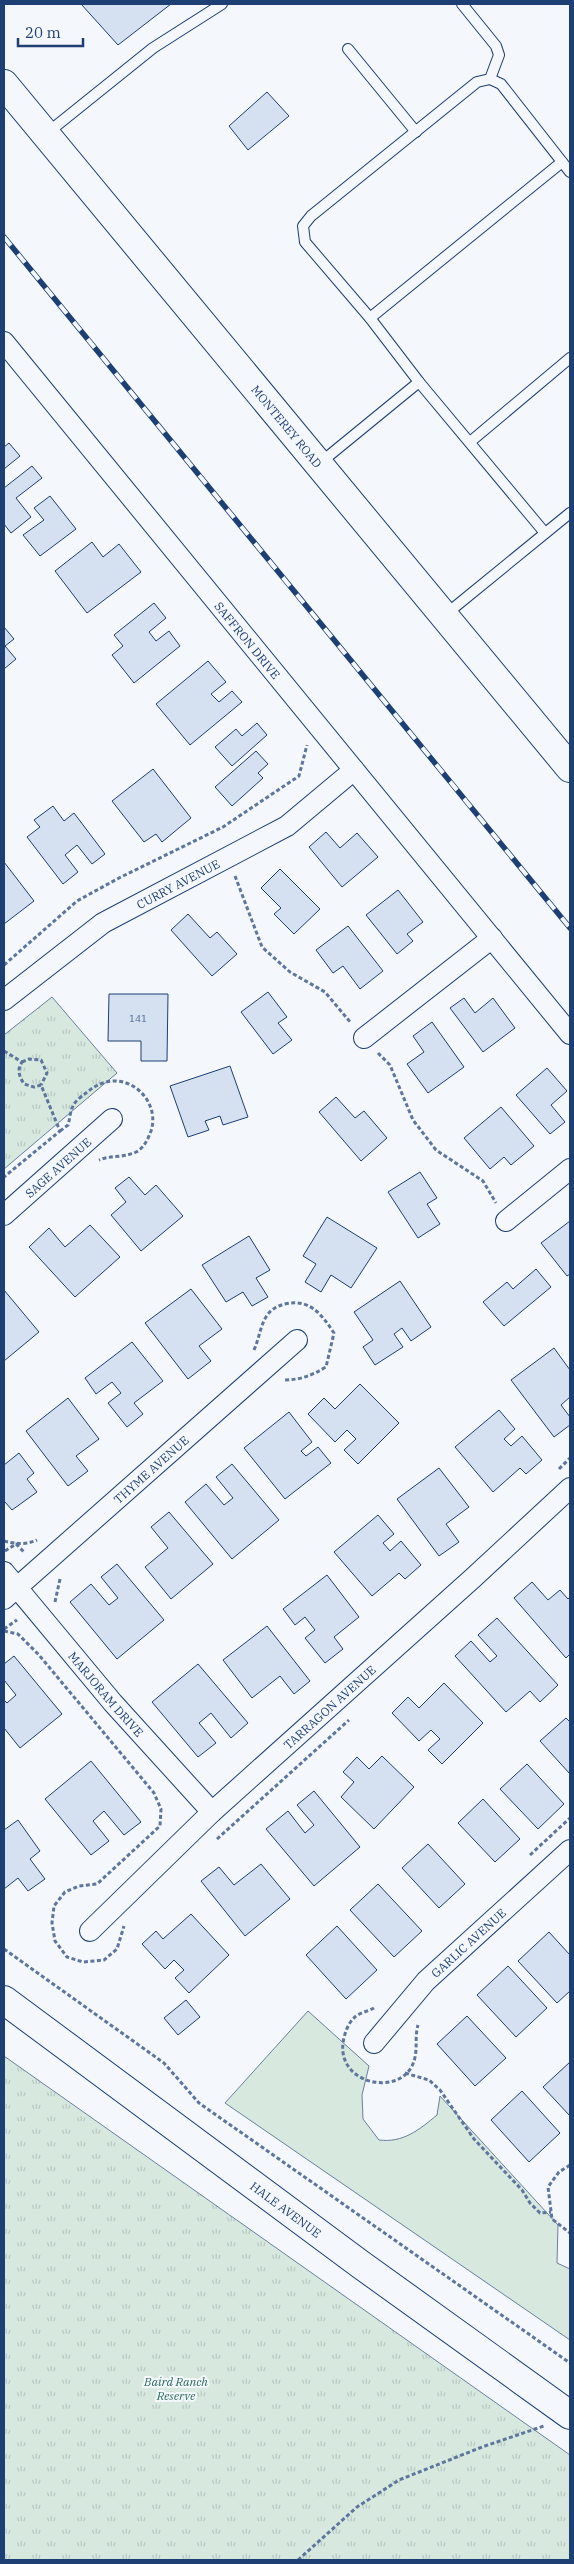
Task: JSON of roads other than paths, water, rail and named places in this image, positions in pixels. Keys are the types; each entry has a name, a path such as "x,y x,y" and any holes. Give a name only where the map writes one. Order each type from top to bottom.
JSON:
{"main road":[{"name":"MONTEREY ROAD","path":"4,84 570,768"},
{"name":"HALE AVENUE","path":"4,2000 360,2264 569,2414"}],"street":[{"name":"SAFFRON DRIVE","path":"4,342 570,1034"},
{"name":"CURRY AVENUE","path":"4,1000 103,923 287,826 354,770"},
{"path":"364,1038 492,938"},
{"name":"SAGE AVENUE","path":"4,1216 112,1119"},
{"path":"506,1221 570,1168"},
{"name":"THYME AVENUE","path":"8,1586 297,1340"},
{"name":"TARRAGON AVENUE","path":"90,1931 212,1812 473,1578 570,1488"},
{"name":"MARJORAM DRIVE","path":"8,1586 212,1812"},
{"name":"GARLIC AVENUE","path":"374,2043 426,1981 570,1850"}],"lane":[{"path":"45,134 153,48 222,4"},
{"path":"462,4 496,46 499,55 490,79"},
{"path":"348,48 416,132"},
{"path":"545,533 419,382 370,318 305,242 303,226 311,216 477,82 490,79 501,84 570,172"},
{"path":"370,318 562,162"},
{"path":"470,442 570,358"},
{"path":"319,464 419,382"},
{"path":"444,616 570,513"}],"railway":[{"path":"4,237 570,928"}],"park label":[{"name":"Baird Ranch Reserve","path":"176,2388"}]}
